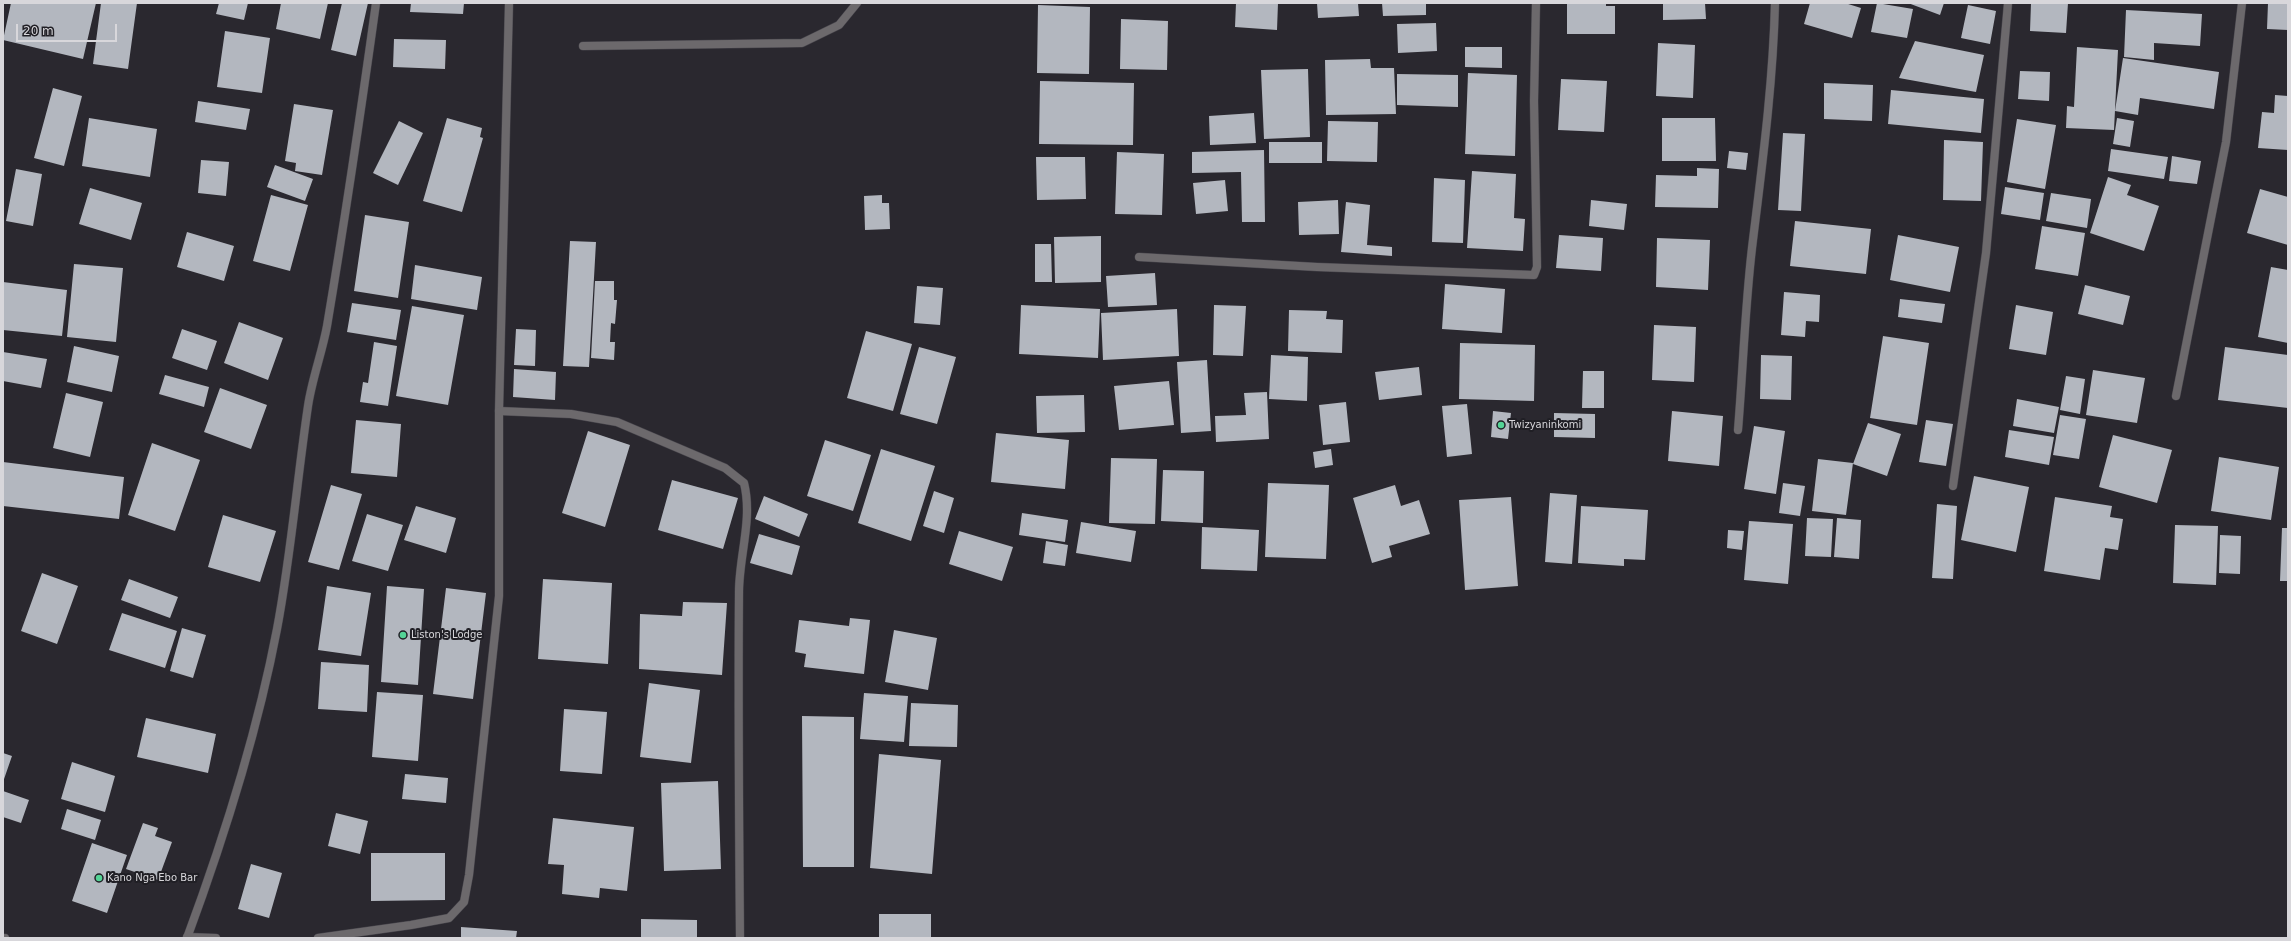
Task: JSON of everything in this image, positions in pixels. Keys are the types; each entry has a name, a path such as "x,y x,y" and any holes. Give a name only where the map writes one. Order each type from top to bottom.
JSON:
{"street":[{"path":"216,938 187,938 230,815 262,695 277,630 293,533 308,404 326,330 350,192 376,3"},
{"path":"318,938 449,918 464,902 469,875 499,596 499,411 509,3"},
{"path":"583,46 802,43 839,24 857,3"},
{"path":"1139,257 1317,267 1534,275 1537,267 1534,101 1536,3"},
{"path":"1738,430 1752,250 1764,161 1774,42 1775,3"},
{"path":"1953,486 1986,253 2008,3"},
{"path":"2176,396 2226,142 2242,3"},
{"path":"499,411 572,414 617,422 725,468 744,483 748,509 739,588 738,709 740,938"}],"building":[{"path":"11,3 96,3 83,59 3,40"},
{"path":"101,3 137,3 128,69 93,64"},
{"path":"219,3 248,3 244,20 216,14"},
{"path":"281,3 328,3 320,39 276,29"},
{"path":"342,3 368,3 356,56 331,50"},
{"path":"411,3 464,3 463,14 410,12"},
{"path":"1236,3 1278,3 1277,30 1235,27"},
{"path":"1317,3 1358,3 1359,16 1318,18"},
{"path":"1382,3 1426,3 1426,15 1383,16"},
{"path":"1567,3 1606,3 1606,6 1615,6 1615,34 1567,34"},
{"path":"1663,3 1705,3 1706,19 1663,20"},
{"path":"1810,3 1845,3 1861,8 1852,38 1804,24"},
{"path":"1877,3 1913,9 1907,38 1871,32"},
{"path":"1908,3 1944,3 1940,15"},
{"path":"2031,3 2068,3 2066,33 2030,31"},
{"path":"2268,3 2288,3 2288,30 2267,29"},
{"path":"1038,5 1090,7 1089,74 1037,73"},
{"path":"1968,5 1996,11 1990,44 1961,38"},
{"path":"2126,10 2202,14 2200,46 2154,43 2154,60 2124,57"},
{"path":"1121,19 1168,21 1167,70 1120,69"},
{"path":"1436,23 1437,51 1398,53 1397,24"},
{"path":"225,31 270,38 262,93 217,87"},
{"path":"394,39 446,40 445,69 393,67"},
{"path":"1915,41 1984,55 1976,92 1899,78"},
{"path":"1658,43 1695,45 1693,98 1656,96"},
{"path":"1465,47 1502,47 1502,68 1465,67"},
{"path":"2077,47 2118,50 2114,130 2066,128 2067,106 2074,107"},
{"path":"2123,58 2219,72 2214,109 2140,98 2138,115 2115,111"},
{"path":"1370,59 1371,68 1394,68 1396,114 1326,115 1325,60"},
{"path":"1308,69 1310,137 1264,139 1261,70"},
{"path":"2020,71 2050,72 2049,101 2018,99"},
{"path":"1468,73 1517,75 1515,156 1465,154"},
{"path":"1397,74 1458,75 1458,107 1397,105"},
{"path":"1561,79 1607,81 1604,132 1558,130"},
{"path":"1040,81 1134,83 1133,145 1039,144"},
{"path":"1824,83 1873,85 1872,121 1824,119"},
{"path":"53,88 82,96 64,166 34,158"},
{"path":"1891,90 1984,99 1981,133 1888,124"},
{"path":"2275,95 2288,96 2288,150 2258,148 2262,112 2274,113"},
{"path":"198,101 250,109 246,130 195,122"},
{"path":"294,104 333,110 322,175 295,171 296,163 285,161"},
{"path":"1254,113 1256,143 1210,145 1209,116"},
{"path":"89,118 157,129 150,177 82,166"},
{"path":"447,118 482,128 480,137 483,138 462,212 423,201"},
{"path":"1662,118 1715,118 1716,161 1662,161"},
{"path":"2117,118 2134,121 2130,147 2113,144"},
{"path":"2017,119 2056,125 2045,189 2007,182"},
{"path":"399,121 423,133 398,185 373,173"},
{"path":"1328,121 1378,122 1377,162 1327,161"},
{"path":"1783,133 1805,134 1801,211 1778,210"},
{"path":"1944,140 1983,142 1981,201 1943,200"},
{"path":"1269,142 1322,142 1322,163 1269,163"},
{"path":"2111,149 2168,157 2164,179 2108,171"},
{"path":"1264,150 1265,222 1242,222 1241,172 1192,173 1192,152"},
{"path":"1729,151 1748,153 1746,170 1727,168"},
{"path":"1117,152 1164,154 1162,215 1115,214"},
{"path":"2172,156 2201,161 2197,184 2169,181"},
{"path":"1036,157 1085,157 1086,199 1037,200"},
{"path":"201,160 229,162 226,196 198,193"},
{"path":"275,165 313,179 305,201 267,187"},
{"path":"1697,168 1719,169 1718,208 1655,207 1656,175 1697,176"},
{"path":"16,169 42,174 33,226 6,221"},
{"path":"1472,171 1516,174 1514,218 1525,219 1523,251 1467,248"},
{"path":"2108,177 2131,185 2127,195 2159,206 2144,251 2090,233"},
{"path":"1434,178 1465,180 1463,243 1432,242"},
{"path":"1225,180 1228,211 1196,214 1193,183"},
{"path":"2005,187 2044,193 2040,220 2001,214"},
{"path":"90,188 142,203 131,240 79,224"},
{"path":"2260,189 2288,197 2288,245 2247,233"},
{"path":"2051,193 2091,199 2087,228 2046,221"},
{"path":"271,195 308,205 290,271 253,261"},
{"path":"882,195 882,203 889,203 890,229 865,230 864,196"},
{"path":"1338,200 1339,234 1299,235 1298,202"},
{"path":"1591,200 1627,204 1624,230 1589,226"},
{"path":"1346,202 1370,205 1367,245 1392,247 1392,256 1341,252"},
{"path":"365,215 409,222 398,298 354,291"},
{"path":"1795,221 1871,229 1866,274 1790,266"},
{"path":"2042,226 2085,233 2078,276 2035,269"},
{"path":"187,232 234,246 224,281 177,267"},
{"path":"1559,235 1603,238 1601,271 1556,268"},
{"path":"1898,235 1959,247 1950,292 1890,280"},
{"path":"1101,236 1101,282 1055,283 1054,237"},
{"path":"1657,238 1710,240 1708,290 1656,287"},
{"path":"570,241 596,242 589,367 563,366"},
{"path":"1035,244 1051,244 1052,282 1035,282"},
{"path":"74,264 123,268 116,342 67,337"},
{"path":"415,265 482,277 477,310 411,299"},
{"path":"2271,267 2288,270 2288,343 2258,337"},
{"path":"1155,273 1157,305 1108,307 1106,276"},
{"path":"595,281 614,281 614,300 617,300 615,324 611,323 610,342 615,342 614,360 591,358"},
{"path":"3,282 67,290 62,336 3,330"},
{"path":"1445,284 1505,289 1502,333 1442,329"},
{"path":"2085,285 2130,296 2123,325 2078,314"},
{"path":"917,286 943,288 940,325 914,323"},
{"path":"1784,292 1820,295 1819,322 1806,321 1805,337 1781,335"},
{"path":"1900,299 1945,304 1942,323 1898,317"},
{"path":"352,303 401,310 396,340 347,332"},
{"path":"1021,305 1100,309 1098,358 1019,354"},
{"path":"1214,305 1246,306 1243,356 1213,355"},
{"path":"2016,305 2053,312 2046,355 2009,349"},
{"path":"412,306 464,315 448,405 396,396"},
{"path":"1177,309 1179,356 1103,360 1101,313"},
{"path":"1289,310 1327,311 1326,319 1343,320 1342,353 1288,351"},
{"path":"239,322 283,338 268,380 224,363"},
{"path":"1654,325 1696,327 1694,382 1652,380"},
{"path":"182,329 217,341 207,370 172,358"},
{"path":"516,329 536,330 535,366 514,365"},
{"path":"866,331 912,344 893,411 847,398"},
{"path":"1883,336 1929,343 1917,425 1870,418"},
{"path":"374,342 397,346 388,406 360,402 363,382 368,383"},
{"path":"1460,343 1535,345 1534,401 1459,399"},
{"path":"74,346 119,356 112,392 67,382"},
{"path":"919,347 956,357 937,424 900,414"},
{"path":"2225,347 2288,355 2288,408 2218,400"},
{"path":"3,352 47,359 41,388 3,381"},
{"path":"1271,355 1308,357 1307,401 1269,399"},
{"path":"1761,355 1792,356 1791,400 1760,399"},
{"path":"1207,360 1211,431 1181,433 1177,362"},
{"path":"1419,367 1422,395 1379,400 1375,372"},
{"path":"514,369 556,372 555,400 513,397"},
{"path":"2093,370 2145,378 2137,423 2086,415"},
{"path":"1583,371 1604,371 1604,408 1582,408"},
{"path":"165,375 209,387 204,407 159,394"},
{"path":"2066,376 2085,379 2080,414 2060,410"},
{"path":"1169,381 1174,425 1119,430 1114,386"},
{"path":"220,388 267,405 251,449 204,432"},
{"path":"1267,392 1269,439 1216,442 1215,416 1246,415 1244,393"},
{"path":"66,393 103,402 90,457 53,448"},
{"path":"1084,395 1085,432 1037,433 1036,396"},
{"path":"2017,399 2059,407 2054,433 2013,426"},
{"path":"1346,402 1350,442 1323,445 1319,405"},
{"path":"1467,404 1472,454 1447,457 1442,406"},
{"name":"Twizyaninkomi","path":"1493,411 1511,413 1508,439 1491,437"},
{"path":"1672,411 1723,416 1719,466 1668,461"},
{"path":"1554,413 1595,414 1595,438 1554,437"},
{"path":"2060,415 2086,419 2079,459 2053,455"},
{"path":"356,420 401,424 397,477 351,473"},
{"path":"1926,420 1953,424 1946,466 1919,462"},
{"path":"1868,423 1901,434 1887,476 1853,464"},
{"path":"1754,426 1785,431 1776,494 1744,489"},
{"path":"2009,430 2054,437 2049,465 2005,457"},
{"path":"588,431 630,445 605,527 562,513"},
{"path":"996,433 1069,440 1065,489 991,482"},
{"path":"2113,435 2172,450 2157,503 2099,487"},
{"path":"825,440 871,455 853,511 807,496"},
{"path":"152,443 200,460 175,531 128,515"},
{"path":"881,449 935,466 911,541 858,523"},
{"path":"1331,449 1333,465 1315,468 1313,452"},
{"path":"2219,457 2279,467 2271,520 2211,511"},
{"path":"1111,458 1157,459 1155,524 1109,523"},
{"path":"1818,459 1853,463 1846,515 1812,511"},
{"path":"3,462 124,477 119,519 3,506"},
{"path":"1163,470 1204,471 1203,523 1161,521"},
{"path":"1974,476 2029,487 2016,552 1961,540"},
{"path":"672,480 738,498 723,549 658,530"},
{"path":"1268,483 1329,485 1326,559 1265,557"},
{"path":"1783,483 1805,486 1800,516 1779,513"},
{"path":"331,485 362,494 339,570 308,562"},
{"path":"1395,485 1401,506 1419,500 1430,534 1389,546 1392,557 1372,563 1353,498"},
{"path":"934,491 954,498 944,533 923,526"},
{"path":"1550,493 1577,495 1572,564 1545,562"},
{"path":"764,496 808,514 799,537 755,519"},
{"path":"1511,497 1518,586 1465,590 1459,500"},
{"path":"2055,497 2112,506 2110,517 2123,519 2118,550 2105,548 2100,580 2044,571"},
{"path":"1937,504 1957,506 1953,579 1932,578"},
{"path":"416,506 456,518 446,553 404,540"},
{"path":"1581,506 1648,510 1645,560 1624,559 1624,566 1578,563"},
{"path":"1022,513 1068,520 1065,542 1019,535"},
{"path":"367,514 403,525 388,571 352,561"},
{"path":"223,515 276,531 260,582 208,567"},
{"path":"1807,518 1833,519 1831,557 1805,556"},
{"path":"1837,518 1861,520 1859,559 1834,557"},
{"path":"1749,521 1793,524 1788,584 1744,580"},
{"path":"1081,522 1136,531 1131,562 1076,553"},
{"path":"2175,525 2218,526 2216,585 2173,583"},
{"path":"1202,527 1259,530 1257,571 1201,569"},
{"path":"2282,528 2288,528 2288,581 2280,581"},
{"path":"1728,530 1744,531 1742,550 1727,548"},
{"path":"959,531 1013,547 1002,581 949,564"},
{"path":"759,534 800,546 792,575 750,563"},
{"path":"2220,535 2241,536 2240,574 2219,573"},
{"path":"1046,541 1068,545 1065,566 1043,563"},
{"path":"42,573 78,586 57,644 21,631"},
{"path":"129,579 178,597 170,618 121,600"},
{"path":"543,579 612,583 608,664 538,659"},
{"path":"327,586 371,593 361,656 318,650"},
{"name":"Liston's Lodge","path":"387,586 424,589 418,685 381,682"},
{"path":"446,588 486,593 473,699 433,694"},
{"path":"683,602 727,603 722,675 639,669 640,614 682,616"},
{"path":"122,613 177,631 165,668 109,650"},
{"path":"850,618 870,620 864,674 804,667 806,654 795,652 799,620 849,626"},
{"path":"182,628 206,635 193,678 170,671"},
{"path":"894,630 937,638 928,690 885,682"},
{"path":"321,662 369,665 367,712 318,709"},
{"path":"649,683 700,690 691,763 640,757"},
{"path":"377,692 423,695 418,761 372,757"},
{"path":"864,693 908,696 904,742 860,739"},
{"path":"911,703 958,705 957,747 909,746"},
{"path":"564,709 607,712 602,774 560,771"},
{"path":"802,716 854,717 854,867 803,867"},
{"path":"146,718 216,734 208,773 137,757"},
{"path":"3,753 12,756 3,782"},
{"path":"879,754 941,760 932,874 870,868"},
{"path":"72,762 115,776 105,812 61,799"},
{"path":"405,774 448,778 446,803 402,799"},
{"path":"718,781 721,869 664,871 661,783"},
{"path":"3,791 29,800 21,823 3,817"},
{"path":"67,809 101,820 95,840 61,829"},
{"path":"336,813 368,821 360,854 328,846"},
{"path":"553,818 634,827 627,891 600,888 599,898 562,894 564,865 548,864"},
{"path":"143,823 158,828 155,836 172,842 158,880 126,869"},
{"name":"Kano Nga Ebo Bar","path":"92,843 127,855 107,913 72,901"},
{"path":"371,853 445,853 445,900 371,901"},
{"path":"251,864 282,873 269,918 238,909"},
{"path":"879,914 931,914 931,938 879,938"},
{"path":"641,919 697,920 697,938 641,938"},
{"path":"461,927 517,931 516,938 461,938"}],"place":[{"name":"Twizyaninkomi","path":"1501,425"},
{"name":"Liston's Lodge","path":"403,635"},
{"name":"Kano Nga Ebo Bar","path":"99,878"}]}
